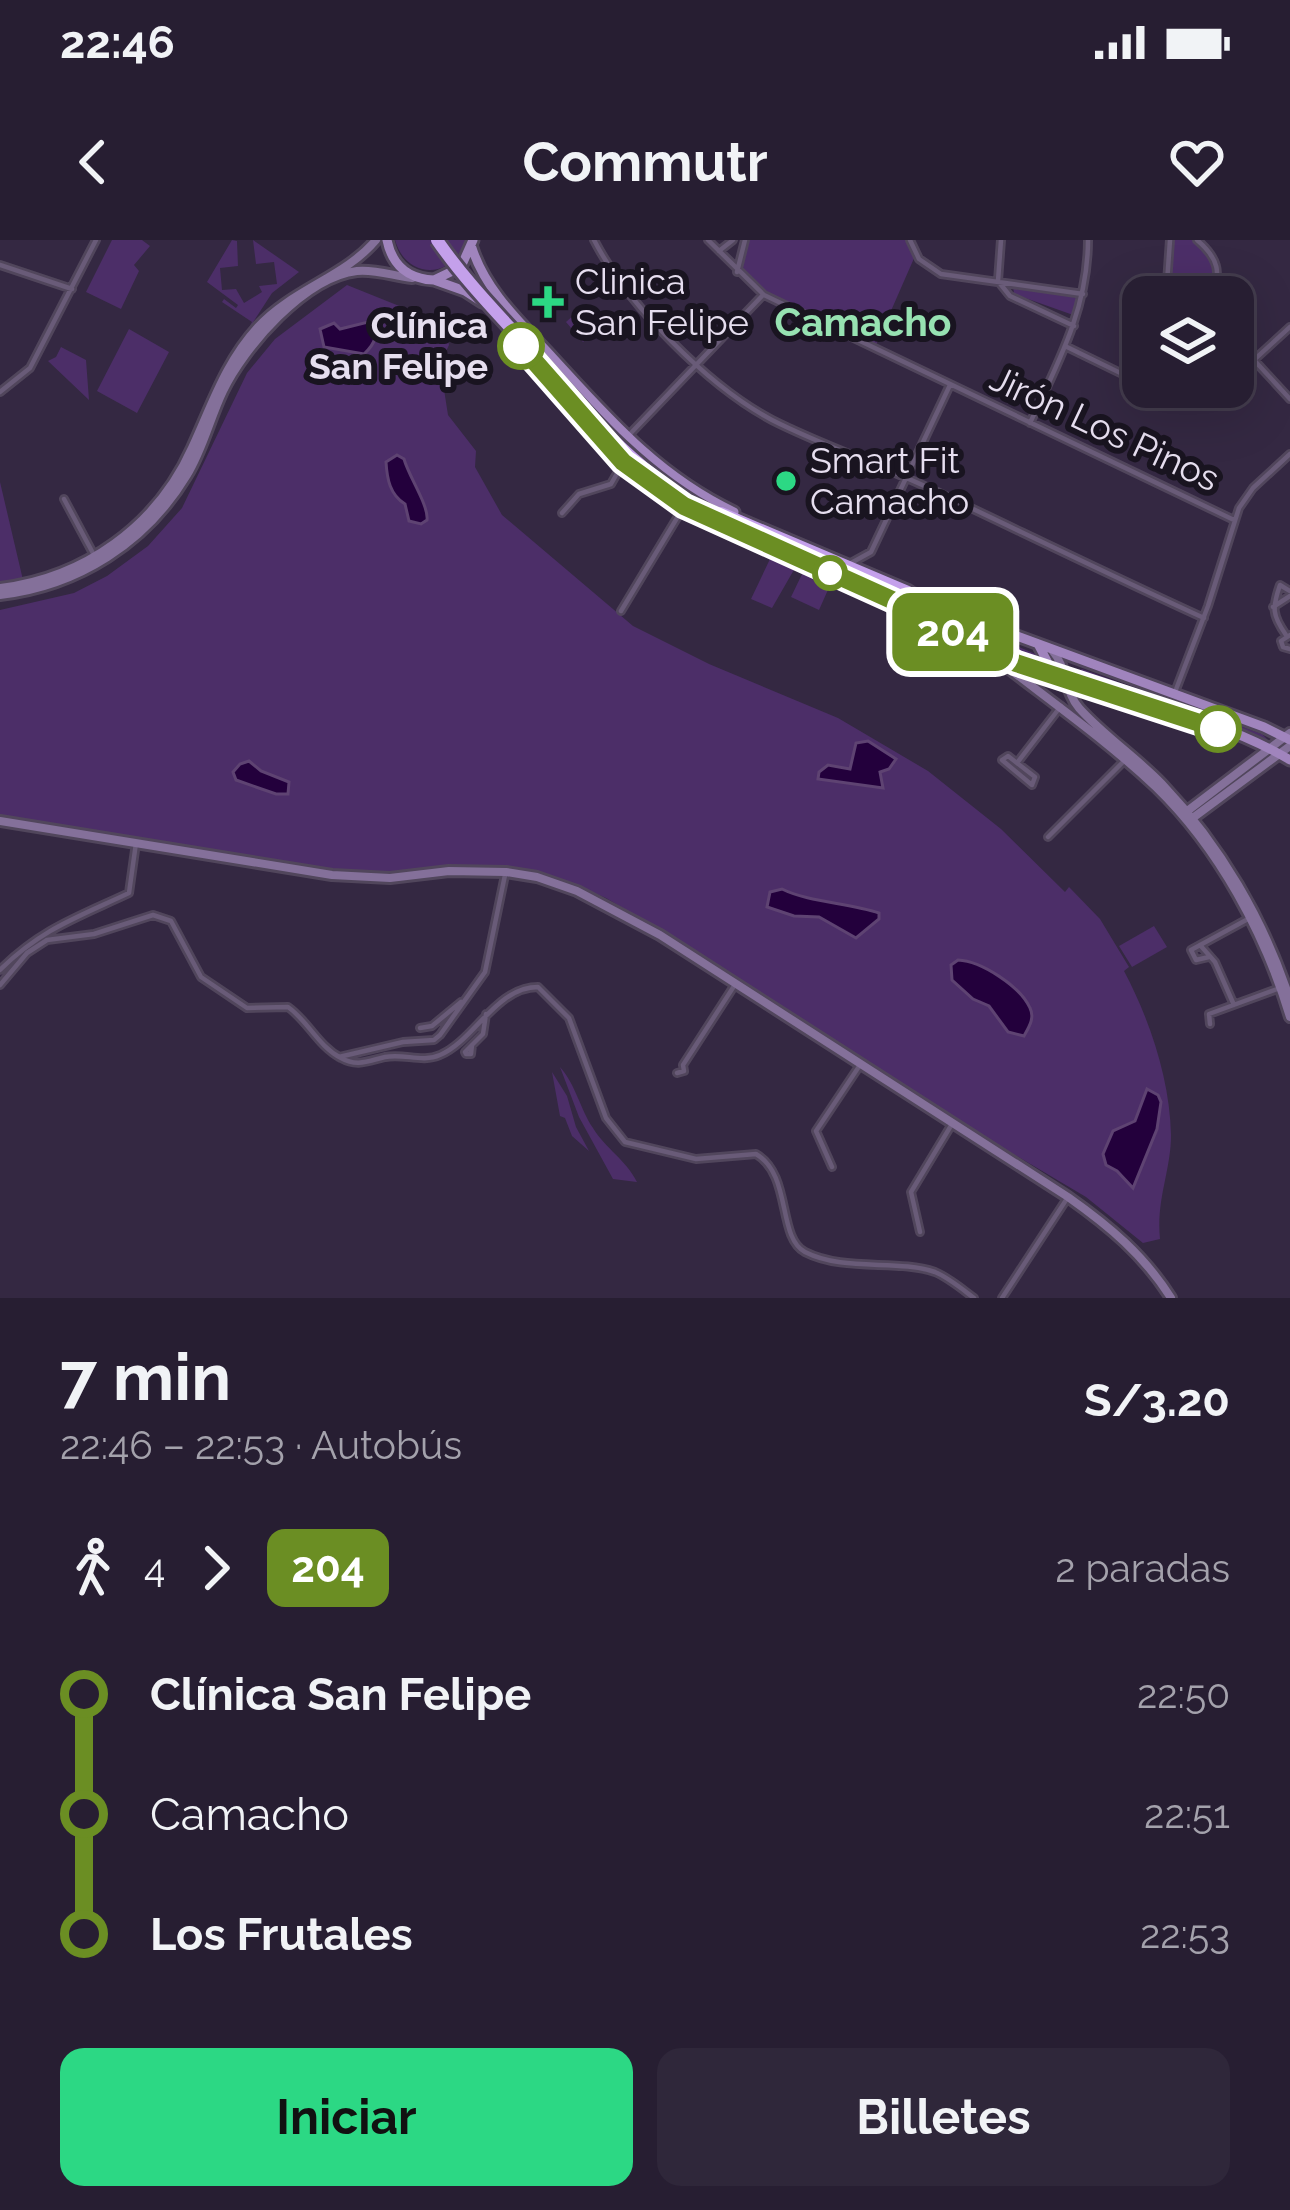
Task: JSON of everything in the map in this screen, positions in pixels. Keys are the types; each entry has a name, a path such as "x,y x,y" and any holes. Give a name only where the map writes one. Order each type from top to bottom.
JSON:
{"highway":[{"path":"442,240 629,448 676,486 720,516 892,600"},
{"path":"720,516 908,592"}],"main road":[{"path":"387,240 395,262 480,299 623,462 684,506 892,600 985,649 1290,760"},
{"path":"428,279 460,267 473,244"},
{"path":"473,244 490,288 626,438 696,492 908,592 1289,739"},
{"path":"524,348 527,340 536,339"},
{"path":"1033,669 1047,661 1038,644"}],"street":[{"path":"0,392 30,368 96,240"},
{"path":"0,592 49,578 95,557 141,522 173,484 226,370 260,325 296,294 356,260 376,240"},
{"path":"594,240 616,276 695,366 772,419 1204,618"},
{"name":"Jirón Los Pinos","path":"708,240 764,295 1234,520"},
{"path":"718,253 734,240"},
{"path":"737,272 746,240"},
{"path":"910,240 920,259 941,274 1083,294"},
{"path":"1001,240 998,281 1010,296 1075,326"},
{"path":"1030,423 1075,326 1088,240"},
{"path":"1168,276 1171,240"},
{"path":"1197,240 1215,258 1218,276"},
{"path":"0,265 72,289"},
{"path":"0,592 38,588 77,574 145,529 188,474 226,384 244,354 289,308 350,272 428,279"},
{"path":"609,446 626,438 764,295"},
{"path":"1290,327 1254,360 1290,399"},
{"path":"1066,346 1122,372"},
{"path":"851,563 871,553 950,385"},
{"path":"1173,696 1204,618 1234,520 1249,493 1290,454"},
{"path":"562,513 579,494 611,484 623,462"},
{"path":"64,499 95,557"},
{"path":"621,611 684,506"},
{"path":"1273,607 1290,593 1280,585 1273,607 1274,617 1288,635 1281,643 1290,649"},
{"path":"985,649 1061,706 1186,818 1250,918 1290,1017"},
{"path":"1052,649 1078,707 1141,763 1253,909 1290,1000"},
{"path":"1017,763 1061,706"},
{"path":"1186,818 1289,739"},
{"path":"1008,756 1017,763 1035,776 1032,785 1002,760 1008,756"},
{"path":"1048,837 1125,760"},
{"path":"0,821 353,877 506,872 577,891 660,935 1068,1197 1124,1239 1171,1298"},
{"path":"0,970 49,929 129,893 136,843"},
{"path":"339,1057 434,1040 485,972 506,872"},
{"path":"0,985 27,953 46,940 94,934 163,916 180,933 190,963 201,977 247,1008 288,1007 339,1057 355,1064 389,1056 438,1056 520,990 538,987 569,1018 606,1118 625,1142 697,1159 756,1154 776,1175 794,1241 802,1251 871,1267 930,1270 974,1298"},
{"path":"1209,957 1195,960 1191,950 1250,918"},
{"path":"1200,944 1215,962 1234,1005"},
{"path":"683,1065 736,983"},
{"path":"1210,1024 1209,1013 1280,988"},
{"path":"420,1028 432,1026 466,1000"},
{"path":"472,1045 483,1034 486,1014"},
{"path":"832,1167 816,1130 860,1065"},
{"path":"920,1232 910,1192 952,1124"},
{"path":"1002,1298 1068,1197"}],"shaded area":[{"path":"112,240 142,240 150,246 134,265 139,271 121,309 86,292"},
{"path":"232,240 237,241 238,266 220,268 222,290 236,289 244,303 262,292 259,286 277,284 274,262 256,264 253,240 299,272 272,293 248,330 252,322 222,302 238,305 207,282"},
{"path":"395,240 465,240 451,262 430,270 409,262"},
{"path":"748,240 908,240 915,256 876,345 765,290 742,266"},
{"path":"1173,240 1192,240 1212,259 1214,276 1170,276"},
{"path":"347,285 444,324 449,345 440,364 448,415 476,451 475,467 502,515 633,626 838,718 928,771 1001,829 1065,892 1069,887 1100,919 1129,967 1124,971 1150,1030 1167,1093 1171,1135 1160,1239 1143,1243 1086,1197 951,1117 678,941 606,898 564,880 515,868 352,875 0,818 0,610 74,593 148,546 182,508 247,373 275,339"},
{"path":"1013,285 1077,298 1076,316 1014,294"},
{"path":"584,306 601,326 583,342 566,322"},
{"path":"368,322 375,338 364,354 324,347 320,329 334,323 340,329"},
{"path":"129,329 169,352 137,413 97,391"},
{"path":"61,347 86,360 89,400 48,361"},
{"path":"397,455 404,459 425,507 427,520 421,524 409,521 405,504 390,486 386,462"},
{"path":"0,482 23,580 0,582"},
{"path":"770,559 795,568 772,608 751,599"},
{"path":"804,570 831,583 819,610 791,597"},
{"path":"877,587 1045,658 1038,664"},
{"path":"1082,669 1267,739 1262,742 1083,678 1078,672"},
{"path":"868,741 896,759 880,772 883,788 818,779 828,765 850,769 856,743"},
{"path":"249,761 289,782 288,794 236,780 233,772"},
{"path":"782,889 879,913 879,919 856,938 819,917 794,916 767,907 770,892"},
{"path":"1154,926 1167,947 1132,967 1119,946"},
{"path":"958,960 988,970 1025,1000 1032,1015 1024,1036 1008,1032 989,1006 952,980 951,965"},
{"path":"560,1067 593,1128 637,1182 613,1179 579,1117"},
{"path":"552,1072 567,1096 589,1151 560,1116"},
{"path":"1147,1089 1161,1102 1157,1129 1133,1188 1106,1165 1103,1154 1113,1131 1135,1121"}],"bus line":[{"name":"204","path":"521,346 623,462 684,506 892,600 1016,663 1218,729"}],"place":[{"name":"Clinica San Felipe","path":"548,302"},
{"name":"Clínica San Felipe","path":"521,346"},
{"name":"Smart Fit Camacho","path":"786,481"}],"district":[{"name":"Camacho","path":"863,322"}]}
